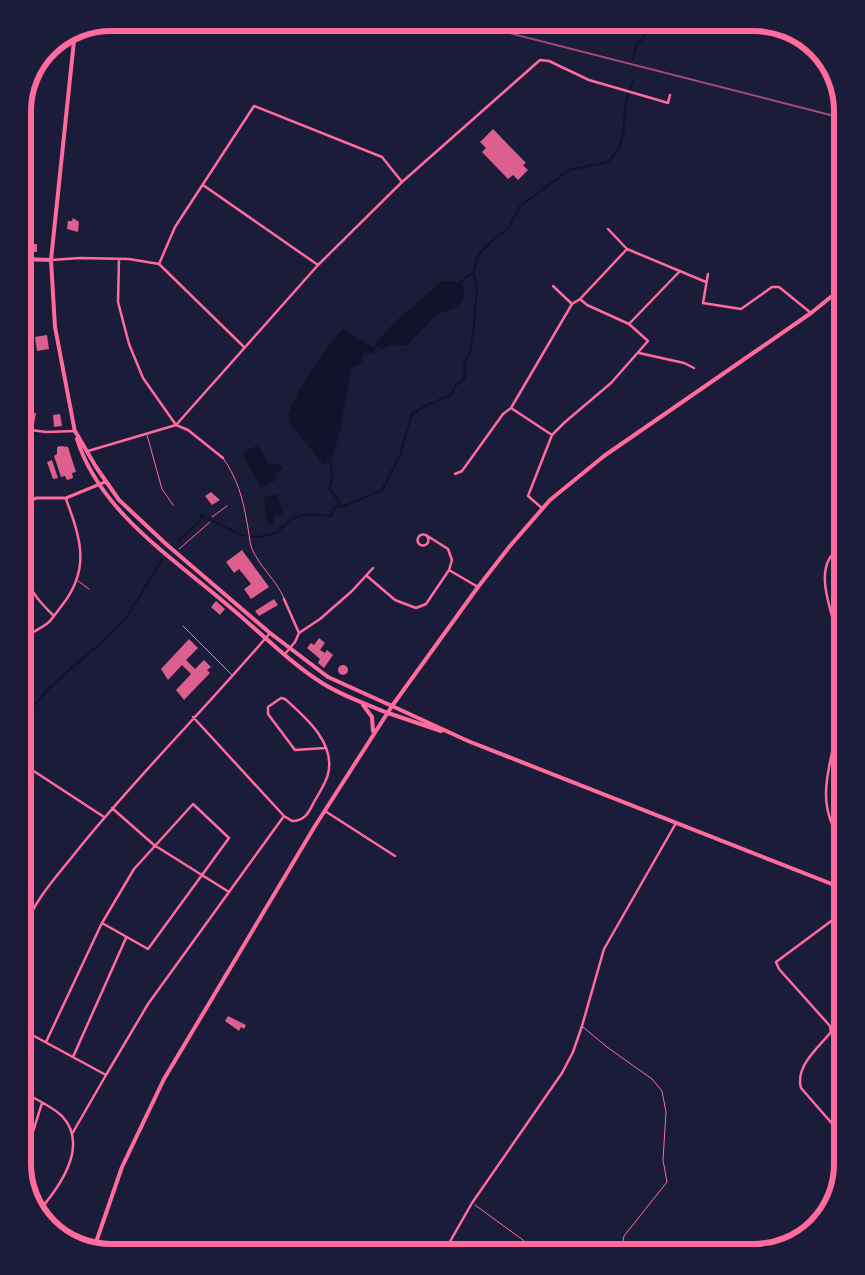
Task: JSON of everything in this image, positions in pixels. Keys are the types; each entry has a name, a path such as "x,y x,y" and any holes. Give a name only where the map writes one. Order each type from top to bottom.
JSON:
{"main road":[{"path":"74,41 51,260 55,327 65,388 82,455 100,485 147,536 323,684 388,713 455,735"},
{"path":"31,259 51,260"},
{"path":"96,1242 122,1166 155,1096 373,734 478,587 510,546 543,509 572,481 604,456 811,313 834,294"},
{"path":"75,431 105,482 139,520 270,633 328,677 455,735 834,885"},
{"path":"361,702 372,717 373,734"}],"street":[{"path":"82,455 97,447 176,425 318,265 402,182 540,60 550,61 589,80 668,103 670,95"},
{"path":"159,264 175,227 254,106 382,157 402,182"},
{"path":"203,185 318,265"},
{"path":"608,229 627,249 706,282"},
{"path":"455,474 462,471 503,414 511,408 572,304 580,299 627,249"},
{"path":"51,260 80,258 119,259 159,264 244,347"},
{"path":"119,259 118,302 128,344 143,378 176,425 188,430 223,458"},
{"path":"629,324 679,272"},
{"path":"708,274 703,303 741,309 772,287 779,287 811,313"},
{"path":"553,286 572,304"},
{"path":"543,509 528,496 552,436 610,384 648,341 629,324 587,305 580,299"},
{"path":"639,353 684,363 694,368"},
{"path":"511,408 552,436"},
{"path":"31,429 75,431"},
{"path":"31,501 36,498 66,498 105,482"},
{"path":"31,633 49,622 74,590 78,580 80,547 77,530 66,498"},
{"path":"367,576 395,600 416,608 426,604 449,570 452,560 448,549 426,535 418,537 417,541 420,545 427,543 426,535"},
{"path":"834,553 827,562 824,576 834,619"},
{"path":"285,654 299,633 320,619 367,576 373,568"},
{"path":"449,570 478,587"},
{"path":"31,589 36,599 54,616"},
{"path":"284,598 299,633"},
{"path":"31,911 40,897 104,817 270,633"},
{"path":"193,717 284,816 298,821 309,812 328,775 329,766 325,748 311,723 286,699 281,698 268,707 268,714 295,750 325,748"},
{"path":"834,740 826,781 828,813 834,825"},
{"path":"31,769 104,817"},
{"path":"46,1042 102,923 134,869 154,845 192,804 229,838 148,950 102,923"},
{"path":"112,808 154,845 229,892"},
{"path":"325,811 395,856"},
{"path":"72,1134 148,1004 284,816"},
{"path":"449,1244 472,1203 562,1073 582,1026 604,949 677,823"},
{"path":"834,919 776,962 779,969 830,1026 831,1032 805,1063 799,1080 801,1088 834,1126"},
{"path":"73,1057 126,937"},
{"path":"31,1034 106,1075"},
{"path":"31,1097 62,1116 72,1134 74,1147 71,1159 58,1188 43,1206"},
{"path":"31,1138 42,1103"}],"lane":[{"path":"147,434 162,489 173,505"},
{"path":"223,458 236,478 250,541 260,564 279,586 284,598"},
{"path":"78,580 89,589"},
{"path":"183,626 232,675"},
{"path":"582,1026 607,1047 652,1078 662,1090 666,1112 663,1160 667,1182 624,1236 622,1244"}],"path":[{"path":"212,517 227,506"},
{"path":"175,545 180,550 210,522"},
{"path":"472,1203 527,1244"}],"shaded area":[{"path":"442,281 462,282 465,296 458,307 437,314 406,346 392,344 381,350 375,344 396,321"},
{"path":"344,329 376,349 373,353 364,353 362,362 351,368 339,436 330,462 323,464 290,423 288,415 296,396 312,370 330,344"},
{"path":"258,445 268,464 278,464 283,467 274,476 276,480 261,488 242,453"},
{"path":"277,494 283,514 274,516 273,524 268,524 264,498"}],"building":[{"path":"493,129 526,163 523,165 528,170 518,180 513,175 508,179 482,152 486,148 480,142"},
{"path":"73,218 79,222 78,232 67,229 68,221 72,221"},
{"path":"31,244 37,244 37,252 31,252"},
{"path":"47,335 49,349 37,351 35,337"},
{"path":"31,413 36,413 34,424 31,423"},
{"path":"60,414 62,426 54,427 53,415"},
{"path":"57,447 68,447 76,472 72,473 73,478 67,480 65,476 61,477 54,456 57,454"},
{"path":"52,460 58,478 53,479 47,462"},
{"path":"211,492 220,500 212,505 205,496"},
{"path":"242,550 269,587 251,599 244,589 251,584 239,569 234,573 226,562"},
{"path":"274,599 278,605 259,616 255,611"},
{"path":"216,601 225,609 220,615 211,607"},
{"path":"319,638 325,643 320,650 325,653 327,650 333,655 324,668 318,663 320,659 307,648 311,643 314,645"},
{"path":"189,639 198,648 186,660 195,669 204,660 211,667 207,670 210,673 184,700 176,690 191,674 182,665 168,680 161,669"},
{"path":"341,665 345,665 348,670 347,674 341,675 338,672 338,668"},
{"path":"228,1016 246,1025 244,1029 241,1027 239,1031 225,1021"}],"waterway":[{"path":"633,59 636,44 642,40 647,31"},
{"path":"178,541 200,521 201,515 241,535 259,537 277,533 289,521 301,516 331,516 335,507 344,506 382,490 400,455 412,414 452,394 455,386 465,378 464,364 470,353 474,324 477,285 473,273 477,258 484,248 509,227 520,206 569,170 608,162 619,149 624,130 625,104 633,81"},
{"path":"462,282 465,277 473,273"},
{"path":"330,462 333,474 329,489 339,501 337,506"},
{"path":"31,709 51,686 102,642 126,618 163,558"}],"railway":[{"path":"501,31 834,116"}]}
